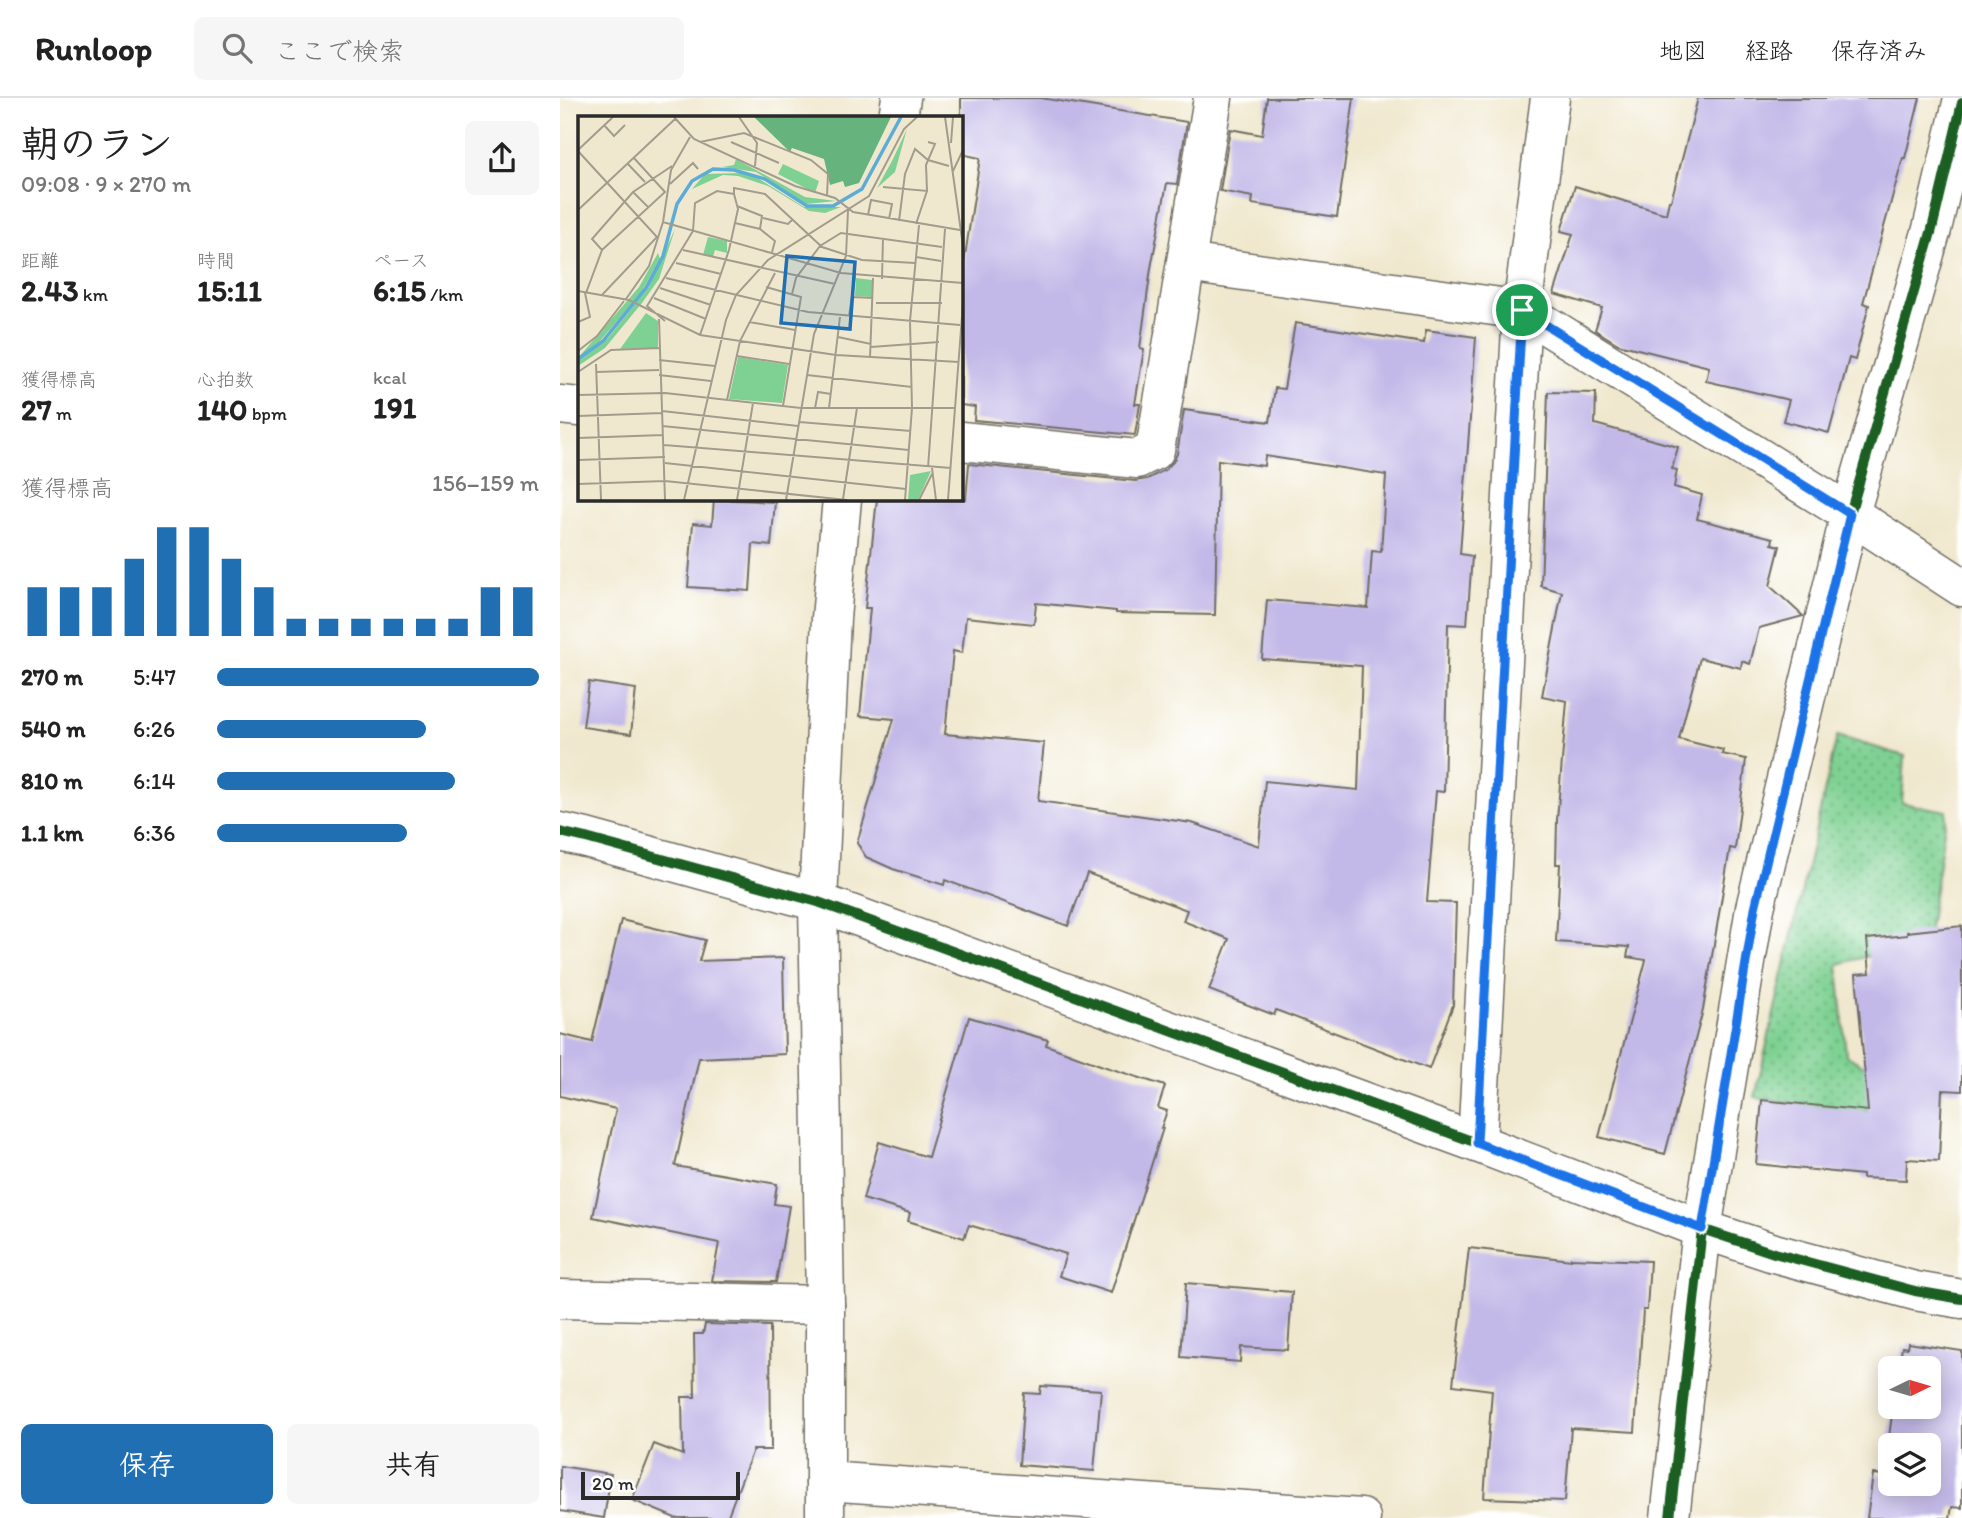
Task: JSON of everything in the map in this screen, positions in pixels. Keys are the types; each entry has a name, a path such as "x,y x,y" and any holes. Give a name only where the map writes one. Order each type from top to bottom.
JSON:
{"street":[{"path":"898,116 901,98"},
{"path":"962,440 1137,459 1155,450 1213,98"},
{"path":"1477,1143 1522,310 1550,98"},
{"path":"1671,1518 1702,1229 1755,908 1850,514 1932,229 1962,103"},
{"path":"1186,263 1522,310 1850,514 1962,587"},
{"path":"560,405 578,407"},
{"path":"842,500 831,618 818,902 825,1305 825,1499 1361,1518"},
{"path":"560,832 818,902 1477,1143 1702,1229 1774,1253 1915,1291 1962,1299"},
{"path":"560,1298 825,1305"}],"green space":[{"path":"1837,736 1905,756 1902,803 1947,811 1927,941 1838,964 1846,1055 1878,1075 1869,1130 1796,1104 1755,1097"}],"building":[{"path":"961,98 1041,98 1187,122 1177,184 1167,183 1151,268 1140,348 1144,349 1135,404 1140,404 1135,435 974,420 975,407 962,405 962,275 980,158 962,154"},
{"path":"1267,98 1354,98 1337,217 1252,204 1253,197 1220,191 1230,129 1262,135"},
{"path":"1698,98 1920,98 1863,303 1869,305 1855,360 1849,358 1829,433 1783,421 1789,400 1706,381 1709,367 1618,344 1595,330 1602,308 1554,294 1573,234 1561,231 1575,186 1666,214"},
{"path":"1295,323 1424,343 1426,330 1476,337 1460,554 1472,556 1467,625 1448,624 1444,792 1436,791 1427,902 1456,903 1453,1005 1429,1069 1276,1010 1274,1015 1209,990 1229,939 1183,921 1187,910 1087,873 1068,926 945,880 944,885 893,869 866,857 857,843 894,719 860,716 870,608 865,608 877,500 966,499 969,464 1135,481 1147,479 1165,470 1173,462 1177,454 1184,410 1270,422 1275,388 1284,389","holes":["1265,456 1386,475 1381,552 1372,551 1368,608 1267,600 1262,659 1362,666 1358,790 1265,781 1259,846 1192,823 1038,801 1044,743 945,734 953,651 962,653 966,617 1034,624 1036,603 1116,613 1215,615 1218,460 1264,466"]},
{"path":"1548,392 1596,393 1595,424 1678,447 1672,469 1677,470 1674,487 1702,495 1697,519 1773,538 1772,544 1780,546 1770,586 1803,616 1759,628 1750,664 1742,661 1741,668 1700,658 1679,739 1746,759 1735,849 1730,848 1703,1010 1665,1154 1599,1137 1646,960 1627,957 1629,947 1556,942 1560,864 1556,864 1557,820 1567,701 1542,696 1562,592 1541,586"},
{"path":"714,500 775,502 771,546 753,544 750,591 688,587 693,523 712,525"},
{"path":"589,682 636,689 631,734 583,727"},
{"path":"621,920 705,940 699,961 783,958 785,1054 699,1058 675,1166 777,1184 774,1204 789,1206 776,1282 712,1281 719,1243 593,1217 616,1109 560,1096 560,1034 592,1042"},
{"path":"1962,926 1962,1091 1942,1090 1939,1161 1907,1159 1906,1180 1862,1178 1862,1175 1756,1164 1762,1100 1868,1111 1856,974 1870,973 1867,939"},
{"path":"969,1017 1048,1040 1046,1045 1165,1086 1158,1108 1167,1111 1163,1128 1111,1293 1059,1276 1066,1254 969,1225 964,1238 908,1221 910,1213 863,1199 879,1142 928,1157"},
{"path":"1469,1248 1571,1260 1650,1261 1647,1310 1643,1310 1635,1432 1571,1428 1565,1501 1484,1498 1492,1390 1453,1385"},
{"path":"1186,1283 1292,1292 1288,1350 1241,1347 1240,1362 1181,1357"},
{"path":"705,1324 770,1326 771,1450 753,1450 727,1518 675,1518 632,1500 654,1444 683,1455 682,1397 695,1397 694,1334 703,1334"},
{"path":"1908,1343 1962,1351 1962,1508 1952,1507 1950,1518 1867,1518 1873,1474 1878,1474 1878,1496 1941,1496 1941,1433 1890,1433 1891,1419 1941,1419 1941,1356 1901,1356 1902,1347 1907,1348"},
{"path":"1041,1386 1101,1390 1094,1471 1019,1465 1024,1393 1040,1394"},
{"path":"560,1466 611,1474 604,1518 560,1511"}],"cycle path":[{"path":"1670,1518 1702,1229 1755,908 1850,514 1932,229 1962,103"},
{"path":"560,832 818,902 1477,1143 1702,1229 1774,1253 1915,1291 1962,1299"}],"route":[{"path":"1522,310 1850,514 1755,908 1702,1229 1477,1143 1522,310"}]}
